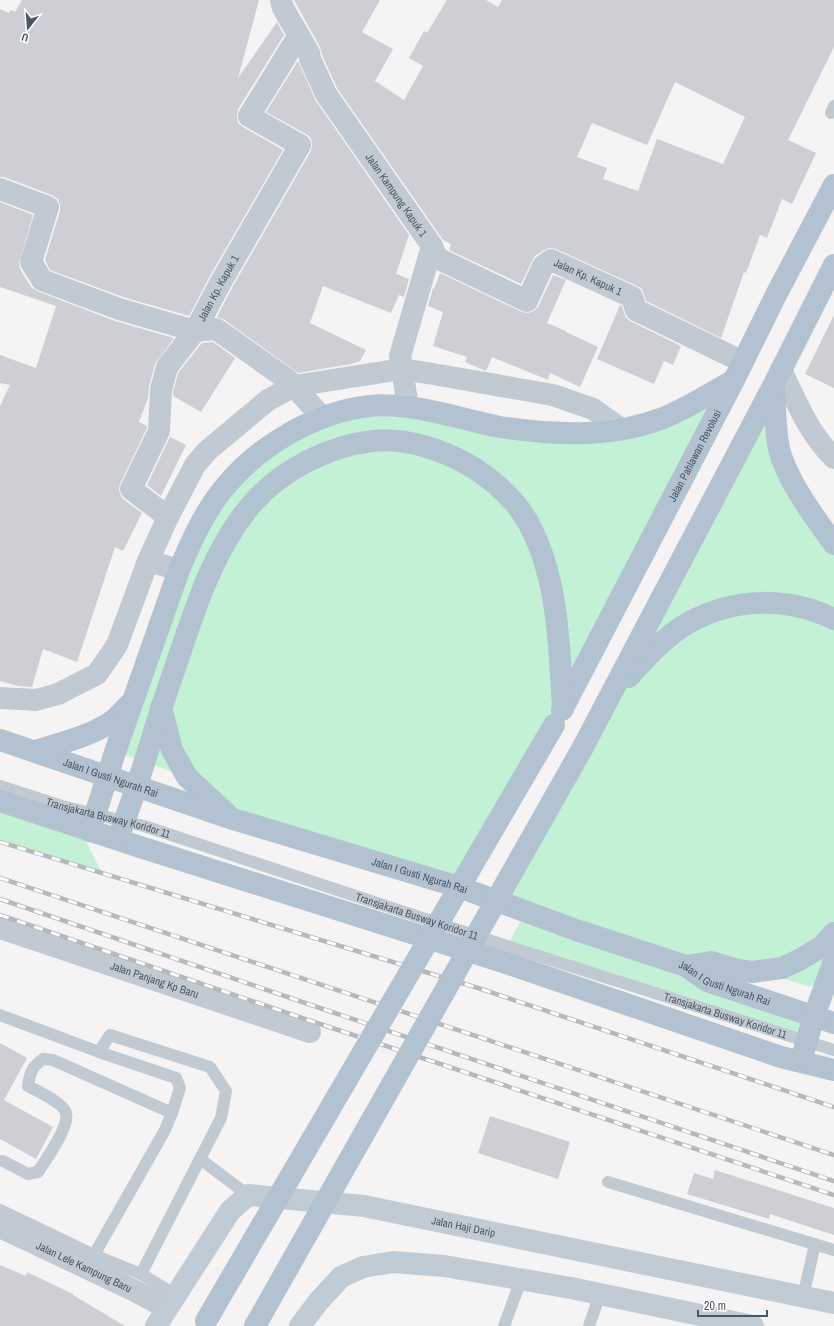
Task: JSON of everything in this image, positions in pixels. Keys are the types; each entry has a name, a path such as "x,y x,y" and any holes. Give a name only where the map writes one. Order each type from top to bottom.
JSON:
{"main road":[{"name":"Jalan Pahlawan Revolusi","path":"204,1324 558,717 739,371 776,295 834,185"},
{"path":"255,1326 582,749 834,265"},
{"path":"93,822 114,752 179,570 190,545 209,509 233,477 249,461 280,439 307,424 323,418 352,409 371,406 408,407 443,413 501,427 520,429 580,433 621,429 662,418 683,409 739,371"},
{"path":"777,377 776,427 780,450 792,481 834,544"},
{"path":"121,830 137,786 161,707 189,626 211,572 233,529 251,505 268,488 304,463 351,445 375,441 395,441 420,445 446,454 465,463 490,479 510,497 527,522 539,546 551,586 556,627 558,717"},
{"path":"605,706 636,669 663,643 689,623 717,610 750,603 783,603 801,606 834,619"},
{"path":"35,751 83,736 94,731 112,721 132,702"},
{"path":"161,707 172,750 187,776 233,819"},
{"name":"Jalan I Gusti Ngurah Rai","path":"0,740 233,819 459,887 576,930 686,966 706,981 834,1023"},
{"path":"0,801 93,822 121,830 782,1057 804,1051 834,1063"},
{"path":"686,966 712,962 738,970 752,972 782,968 821,947 834,933"},
{"path":"804,1051 814,1016 834,961"},
{"path":"156,1326 230,1211 248,1196"},
{"name":"Jalan Haji Darip","path":"248,1196 364,1206 834,1303"},
{"path":"300,1326 318,1302 341,1277 363,1267 393,1262 444,1266 600,1294 753,1326"}],"street":[{"name":"Jalan Kampung Kapuk 1","path":"281,0 283,8 309,53 310,59 326,94 432,246 400,356 408,407"},
{"name":"Jalan Kp. Kapuk 1","path":"168,517 131,489 159,431 161,390 167,367 195,331 247,236 300,145 249,116 299,35"},
{"path":"0,189 48,207 31,262 42,280 119,309 195,331 216,329 288,380 323,418"},
{"name":"Jalan Kp. Kapuk 1","path":"432,246 436,258 528,301 543,266 551,260 632,297 636,310 739,371"},
{"path":"0,698 36,700 58,694 97,674 117,645 148,561 168,517 195,465 207,451 268,400 294,386 402,370 433,374 553,395 593,409 621,429"},
{"path":"777,377 813,433 824,448 834,458"},
{"path":"148,561 179,570"},
{"name":"Jalan Panjang Kp Baru","path":"0,928 310,1032"},
{"name":"Jalan Lele Kampung Baru","path":"0,1227 133,1290 171,1301"}],"lane":[{"name":"Transjakarta Busway Koridor 11","path":"0,786 62,806 93,822"},
{"path":"0,1015 99,1052 176,1078 180,1088 165,1130 94,1255"},
{"path":"99,1052 110,1035 210,1067 226,1091 221,1118 141,1274"},
{"path":"3,1161 28,1174 38,1172 65,1128 66,1113 62,1106 28,1086 29,1075 34,1065 43,1059 53,1060 172,1113"},
{"path":"200,1158 248,1196"},
{"path":"608,1182 834,1250"},
{"path":"0,1210 94,1255 141,1274 171,1301"},
{"path":"803,1297 815,1244"},
{"path":"504,1326 521,1280"},
{"path":"589,1326 600,1294"}],"green space":[{"path":"734,380 459,887 233,819 179,774 115,752 179,570 233,477 352,409 605,431"},
{"path":"774,384 776,427 834,544 834,991 812,985 810,987 775,976 686,966 814,1016 807,1041 507,946 526,911 496,900"},
{"path":"0,801 78,826 102,873 0,843"}],"building":[{"path":"22,0 259,0 238,78 277,22 284,35 238,109 237,116 238,123 243,127 283,150 211,274 189,316 123,297 50,270 45,260 60,211 58,199 52,195 4,177 0,177 0,9 9,13 11,10 15,12"},
{"path":"294,0 380,0 362,32 393,49 375,81 404,100 423,66 409,58 424,31 427,33 447,0 486,0 498,7 502,0 834,0 834,47 788,140 816,153 792,204 782,199 767,238 760,235 746,273 744,272 721,338 646,301 642,289 637,286 556,249 549,248 535,256 521,284 449,250 451,244 443,240 337,88 322,55 320,47","holes":["675,82 745,117 723,164 657,139 638,191 603,179 607,168 577,157 592,123 647,145"]},
{"path":"298,61 316,101 409,235 396,274 409,279 404,297 399,295 391,313 323,286 310,323 366,350 360,361 351,364 298,373 223,319 217,317 233,286 311,151 311,138 266,112"},
{"path":"0,202 33,215 19,263 20,269 31,287 37,291 115,321 174,338 155,364 149,387 148,398 139,422 147,426 147,428 119,489 123,499 142,513 123,551 115,547 77,662 43,649 32,687 18,686 0,681 0,406 10,385 0,383 0,355 36,368 56,306 0,287"},
{"path":"440,273 522,312 528,313 534,311 538,307 553,275 566,280 547,323 598,347 580,387 550,373 548,380 492,357 486,371 465,362 467,357 433,346 443,312 428,306 433,288 434,289"},
{"path":"620,305 622,306 626,318 630,321 681,346 673,365 664,361 654,384 597,359"},
{"path":"834,315 834,388 805,374"},
{"path":"213,342 235,358 201,412 173,396 173,392 178,373 202,343"},
{"path":"170,437 186,445 161,496 147,485"},
{"path":"0,1043 27,1058 4,1100 53,1127 36,1159 0,1139"},
{"path":"490,1116 570,1142 558,1179 478,1153"},
{"path":"715,1170 834,1208 834,1235 770,1214 769,1219 687,1194 694,1173 713,1179"},
{"path":"0,1265 26,1276 27,1272 73,1294 125,1326 0,1326"}],"railway":[{"path":"0,842 478,988 834,1107"},
{"path":"0,878 834,1155"},
{"path":"0,899 834,1181"},
{"path":"0,915 308,1020 834,1195"}]}
